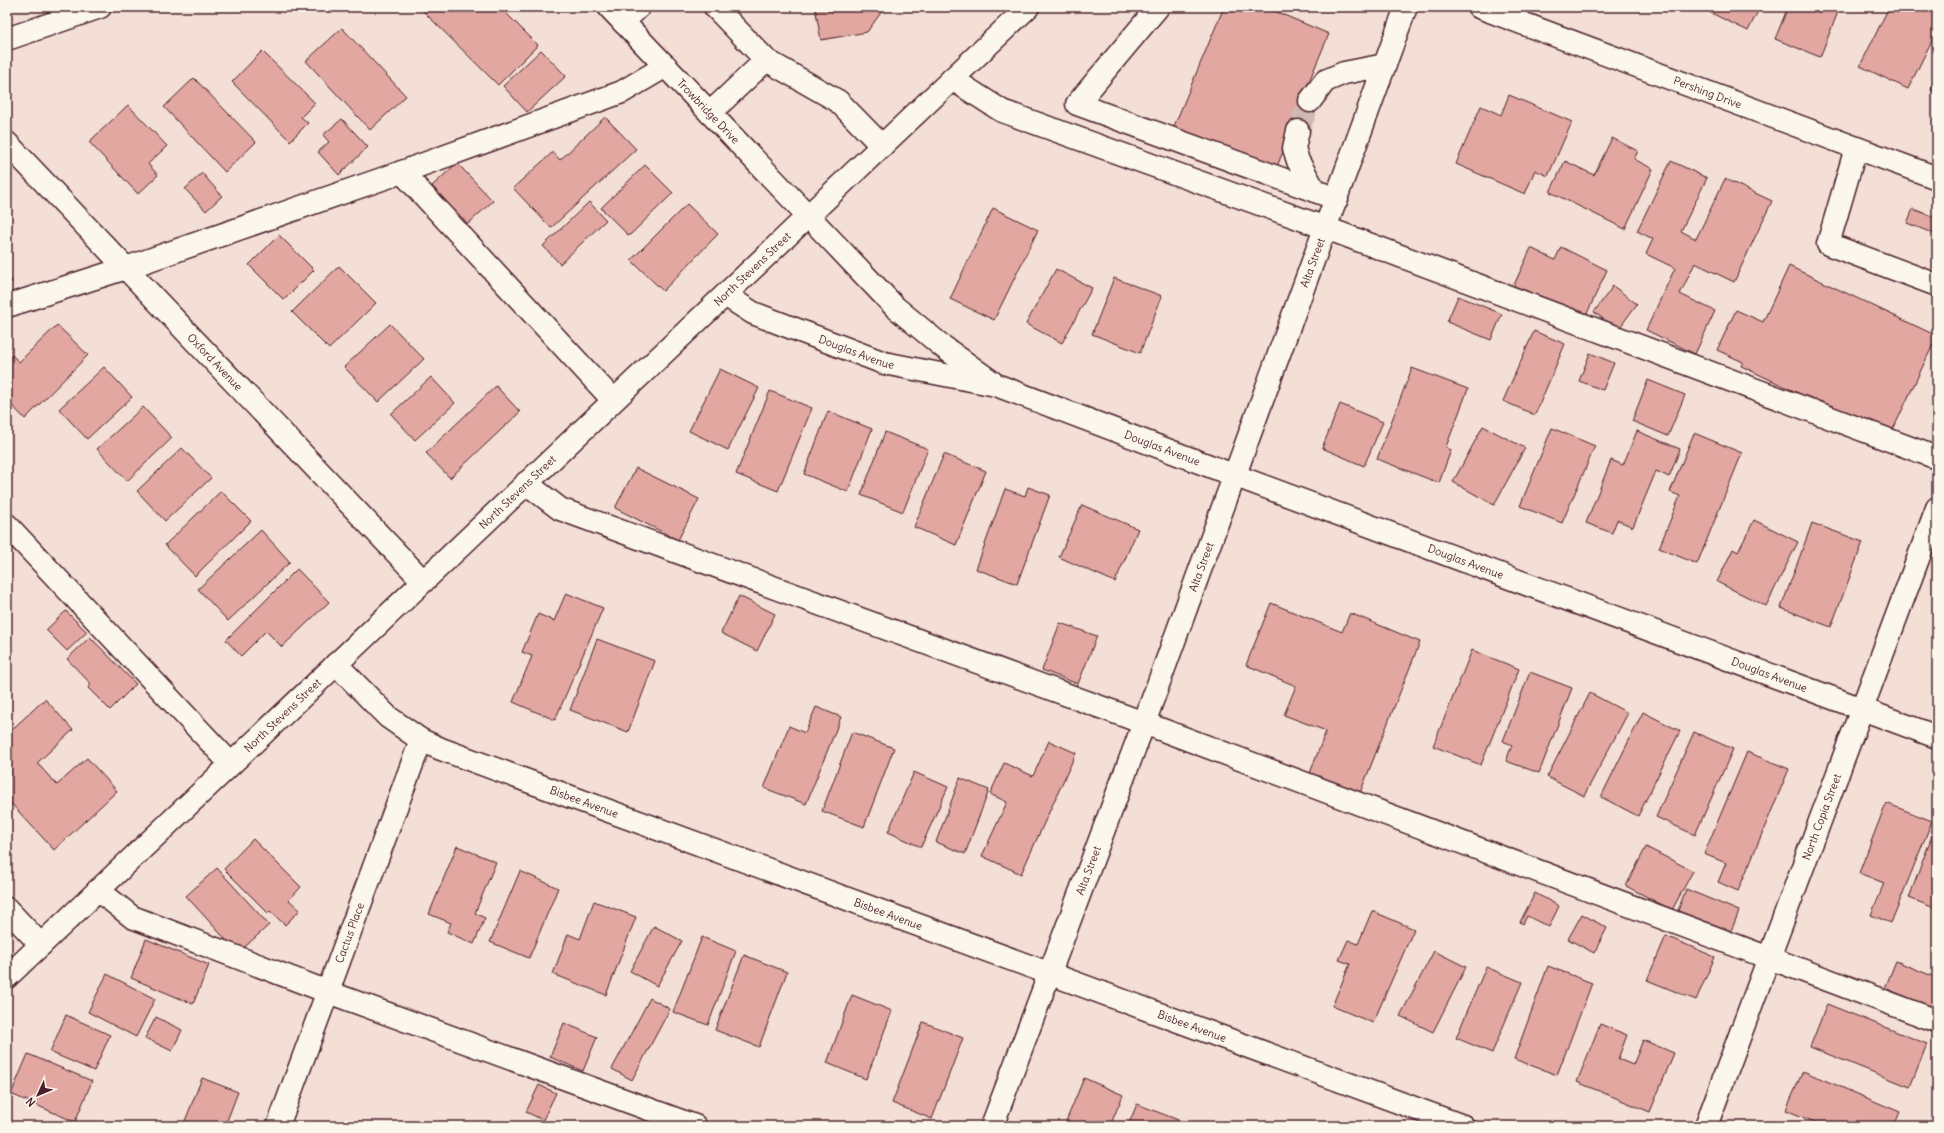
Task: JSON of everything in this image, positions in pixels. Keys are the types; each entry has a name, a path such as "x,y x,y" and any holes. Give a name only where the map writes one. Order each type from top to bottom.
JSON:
{"street":[{"path":"7,39 100,7"},
{"path":"715,7 766,60 838,101 882,146"},
{"name":"North Stevens Street","path":"7,977 1028,7"},
{"path":"1158,7 1077,104 1337,199"},
{"name":"Alta Street","path":"992,1126 1236,476 1406,7"},
{"name":"Pershing Drive","path":"1479,7 1937,178"},
{"name":"Trowbridge Drive","path":"624,12 666,66 808,216"},
{"path":"710,113 766,60"},
{"path":"1310,101 1325,81 1344,72 1385,65"},
{"path":"7,306 126,268 402,172 622,92 666,66"},
{"path":"952,79 1002,111 1326,228 1937,458"},
{"path":"1298,131 1294,148 1298,161 1315,191"},
{"name":"Oxford Avenue","path":"7,143 423,581"},
{"path":"1856,148 1828,244 1937,285"},
{"path":"402,172 613,400"},
{"name":"Douglas Avenue","path":"808,216 895,307 942,346 996,385"},
{"name":"Douglas Avenue","path":"725,295 754,313 884,363 996,385 1937,737"},
{"path":"526,483 560,510 1144,723 1937,1021"},
{"name":"North Copia Street","path":"1706,1126 1937,508"},
{"path":"7,525 231,764"},
{"name":"Bisbee Avenue","path":"336,664 388,718 420,740 448,752 1463,1126"},
{"name":"Cactus Place","path":"278,1126 420,740"},
{"path":"98,890 132,917 328,992 695,1126"},
{"path":"7,909 41,945"}],"building":[{"path":"419,7 500,7 538,45 498,85"},
{"path":"815,7 885,7 867,32 821,40"},
{"path":"1224,7 1265,7 1329,34 1302,98 1318,105 1306,135 1292,129 1274,174 1172,131"},
{"path":"1699,7 1760,7 1748,31"},
{"path":"1788,7 1840,7 1820,57 1775,39"},
{"path":"1889,7 1937,7 1937,30 1908,89 1860,66"},
{"path":"342,28 406,96 370,130 306,61"},
{"path":"541,50 566,76 527,112 503,86"},
{"path":"262,51 315,103 301,117 308,123 290,141 232,82"},
{"path":"1937,69 1937,92 1931,90"},
{"path":"194,78 256,142 225,172 164,107"},
{"path":"1509,95 1572,122 1548,176 1535,170 1525,194 1456,164 1481,106 1501,115"},
{"path":"128,105 167,146 148,164 158,175 138,194 89,142"},
{"path":"605,117 636,149 551,228 513,188 553,152 560,160"},
{"path":"342,119 368,147 339,175 318,152 329,142 323,135"},
{"path":"1612,138 1638,151 1634,159 1653,169 1625,229 1550,192 1565,161 1594,175"},
{"path":"1671,161 1707,178 1681,231 1696,239 1725,179 1772,201 1734,282 1695,263 1680,294 1715,311 1695,354 1646,330 1675,268 1646,254 1653,239 1637,231"},
{"path":"457,163 493,201 468,224 432,186"},
{"path":"645,165 673,193 629,236 601,208"},
{"path":"202,173 222,196 206,211 185,189"},
{"path":"589,202 606,220 560,264 543,246"},
{"path":"687,204 718,234 663,291 631,260"},
{"path":"993,208 1038,230 994,320 950,299"},
{"path":"1913,209 1937,218 1937,235 1907,223"},
{"path":"279,235 314,270 284,300 249,265"},
{"path":"1561,247 1607,270 1584,320 1513,287 1531,248 1555,260"},
{"path":"339,266 376,303 329,349 292,312"},
{"path":"1789,266 1937,336 1890,436 1741,366 1743,362 1717,350 1736,310 1763,322"},
{"path":"1056,269 1092,288 1062,343 1026,324"},
{"path":"7,272 12,282 7,284"},
{"path":"1114,278 1162,296 1140,353 1092,334"},
{"path":"1613,286 1637,304 1618,330 1594,312"},
{"path":"1458,296 1502,314 1491,340 1447,322"},
{"path":"390,324 424,359 378,402 344,367"},
{"path":"57,325 88,355 25,419 7,400 7,350 19,362"},
{"path":"1534,331 1565,344 1535,415 1503,401"},
{"path":"1590,353 1614,363 1603,390 1579,381"},
{"path":"104,367 132,397 87,439 59,409"},
{"path":"1412,368 1468,389 1446,447 1451,450 1439,483 1377,459"},
{"path":"720,369 759,388 728,450 689,431"},
{"path":"431,377 455,403 415,440 391,414"},
{"path":"1648,380 1685,395 1668,436 1632,421"},
{"path":"496,386 520,412 450,478 426,453"},
{"path":"770,391 812,408 778,491 736,474"},
{"path":"1340,404 1383,422 1364,466 1322,448"},
{"path":"143,407 172,438 127,481 97,449"},
{"path":"828,411 872,429 848,492 804,474"},
{"path":"1483,426 1525,448 1494,505 1453,482"},
{"path":"1552,428 1595,446 1562,523 1520,506"},
{"path":"1637,431 1680,449 1669,477 1656,471 1633,527 1617,520 1612,533 1586,523 1611,460 1623,465"},
{"path":"885,432 928,449 903,512 861,495"},
{"path":"1694,433 1742,453 1697,564 1659,548 1680,496 1670,492"},
{"path":"182,448 211,478 165,521 137,491"},
{"path":"944,454 986,471 956,545 914,527"},
{"path":"636,468 699,499 678,540 615,508"},
{"path":"1028,487 1050,495 1017,584 976,569 1005,489 1025,496"},
{"path":"221,491 251,521 195,576 165,545"},
{"path":"1082,505 1138,529 1115,582 1059,557"},
{"path":"1754,520 1798,542 1766,606 1717,582 1733,549 1738,552"},
{"path":"1812,523 1863,542 1831,627 1781,608"},
{"path":"261,530 290,562 228,621 198,589"},
{"path":"297,569 329,602 282,647 266,631 241,656 226,640"},
{"path":"566,593 603,608 555,720 513,702 532,656 522,652 538,614 554,621"},
{"path":"739,596 775,614 757,651 721,633"},
{"path":"1271,603 1342,632 1350,613 1420,642 1360,793 1310,773 1326,731 1284,715 1296,686 1246,665"},
{"path":"66,611 87,632 67,651 46,630"},
{"path":"1060,623 1097,636 1078,684 1042,670"},
{"path":"90,637 136,684 110,710 88,688 91,684 67,659"},
{"path":"597,639 655,661 628,732 570,710"},
{"path":"1472,650 1519,669 1481,765 1433,746"},
{"path":"1530,672 1572,688 1539,773 1506,761 1512,745 1503,741"},
{"path":"1590,693 1628,713 1584,796 1547,777"},
{"path":"45,699 73,730 37,763 57,785 87,758 117,791 54,850 7,799 7,734"},
{"path":"816,707 841,717 806,804 764,788 789,726 805,733"},
{"path":"1643,712 1680,731 1638,816 1601,797"},
{"path":"852,732 894,748 864,827 822,811"},
{"path":"1694,732 1733,749 1695,835 1656,817"},
{"path":"1049,741 1076,753 1021,874 982,856 1007,802 990,794 1004,763 1033,776"},
{"path":"1747,752 1789,769 1738,891 1718,882 1726,863 1704,854"},
{"path":"914,772 948,787 921,847 888,832"},
{"path":"960,778 989,790 965,854 936,842"},
{"path":"1886,803 1932,821 1891,923 1871,915 1884,883 1859,873"},
{"path":"1937,822 1937,909 1909,898"},
{"path":"253,839 301,887 289,900 300,910 285,925 270,911 268,913 224,869"},
{"path":"457,846 496,862 475,913 485,918 474,944 447,932 451,923 429,914"},
{"path":"1646,847 1693,871 1672,910 1626,886"},
{"path":"217,868 269,925 238,953 186,896"},
{"path":"520,871 558,888 529,958 490,942"},
{"path":"1686,889 1739,911 1730,934 1677,913"},
{"path":"1535,893 1559,906 1549,927 1527,916 1523,924 1520,922"},
{"path":"594,901 636,917 606,995 553,974 568,934 580,939"},
{"path":"1372,911 1414,929 1373,1023 1332,1006 1350,964 1339,960 1348,940 1358,944"},
{"path":"1582,914 1607,928 1594,953 1568,939"},
{"path":"654,926 682,941 657,986 630,971"},
{"path":"1666,936 1715,957 1696,1000 1647,980"},
{"path":"702,937 736,951 708,1025 673,1012"},
{"path":"146,939 209,965 193,1004 131,978"},
{"path":"1434,951 1466,967 1433,1032 1400,1016"},
{"path":"744,955 787,972 759,1047 715,1030"},
{"path":"1896,961 1937,978 1937,1010 1885,988"},
{"path":"1548,966 1592,983 1557,1075 1514,1059"},
{"path":"1486,967 1522,982 1492,1053 1456,1038"},
{"path":"107,974 155,999 136,1037 88,1012"},
{"path":"852,995 892,1011 866,1079 827,1063"},
{"path":"650,998 670,1009 632,1080 612,1069"},
{"path":"1827,1004 1927,1044 1910,1087 1810,1047"},
{"path":"66,1015 110,1035 94,1071 50,1052"},
{"path":"156,1017 182,1030 172,1051 145,1038"},
{"path":"923,1022 963,1038 932,1119 892,1103"},
{"path":"564,1023 597,1037 583,1071 550,1057"},
{"path":"1600,1024 1627,1035 1618,1059 1633,1065 1643,1040 1674,1053 1650,1112 1577,1082"},
{"path":"28,1054 92,1081 75,1122 11,1094"},
{"path":"1803,1071 1900,1112 1894,1126 1824,1126 1786,1110"},
{"path":"202,1078 238,1092 225,1126 183,1126"},
{"path":"1084,1078 1123,1095 1110,1126 1064,1126"},
{"path":"539,1085 556,1093 543,1120 526,1112"},
{"path":"1137,1104 1186,1123 1185,1126 1128,1126"},
{"path":"358,1121 369,1126 356,1126"}],"tunnel":[{"path":"1298,131 1310,101"}]}
